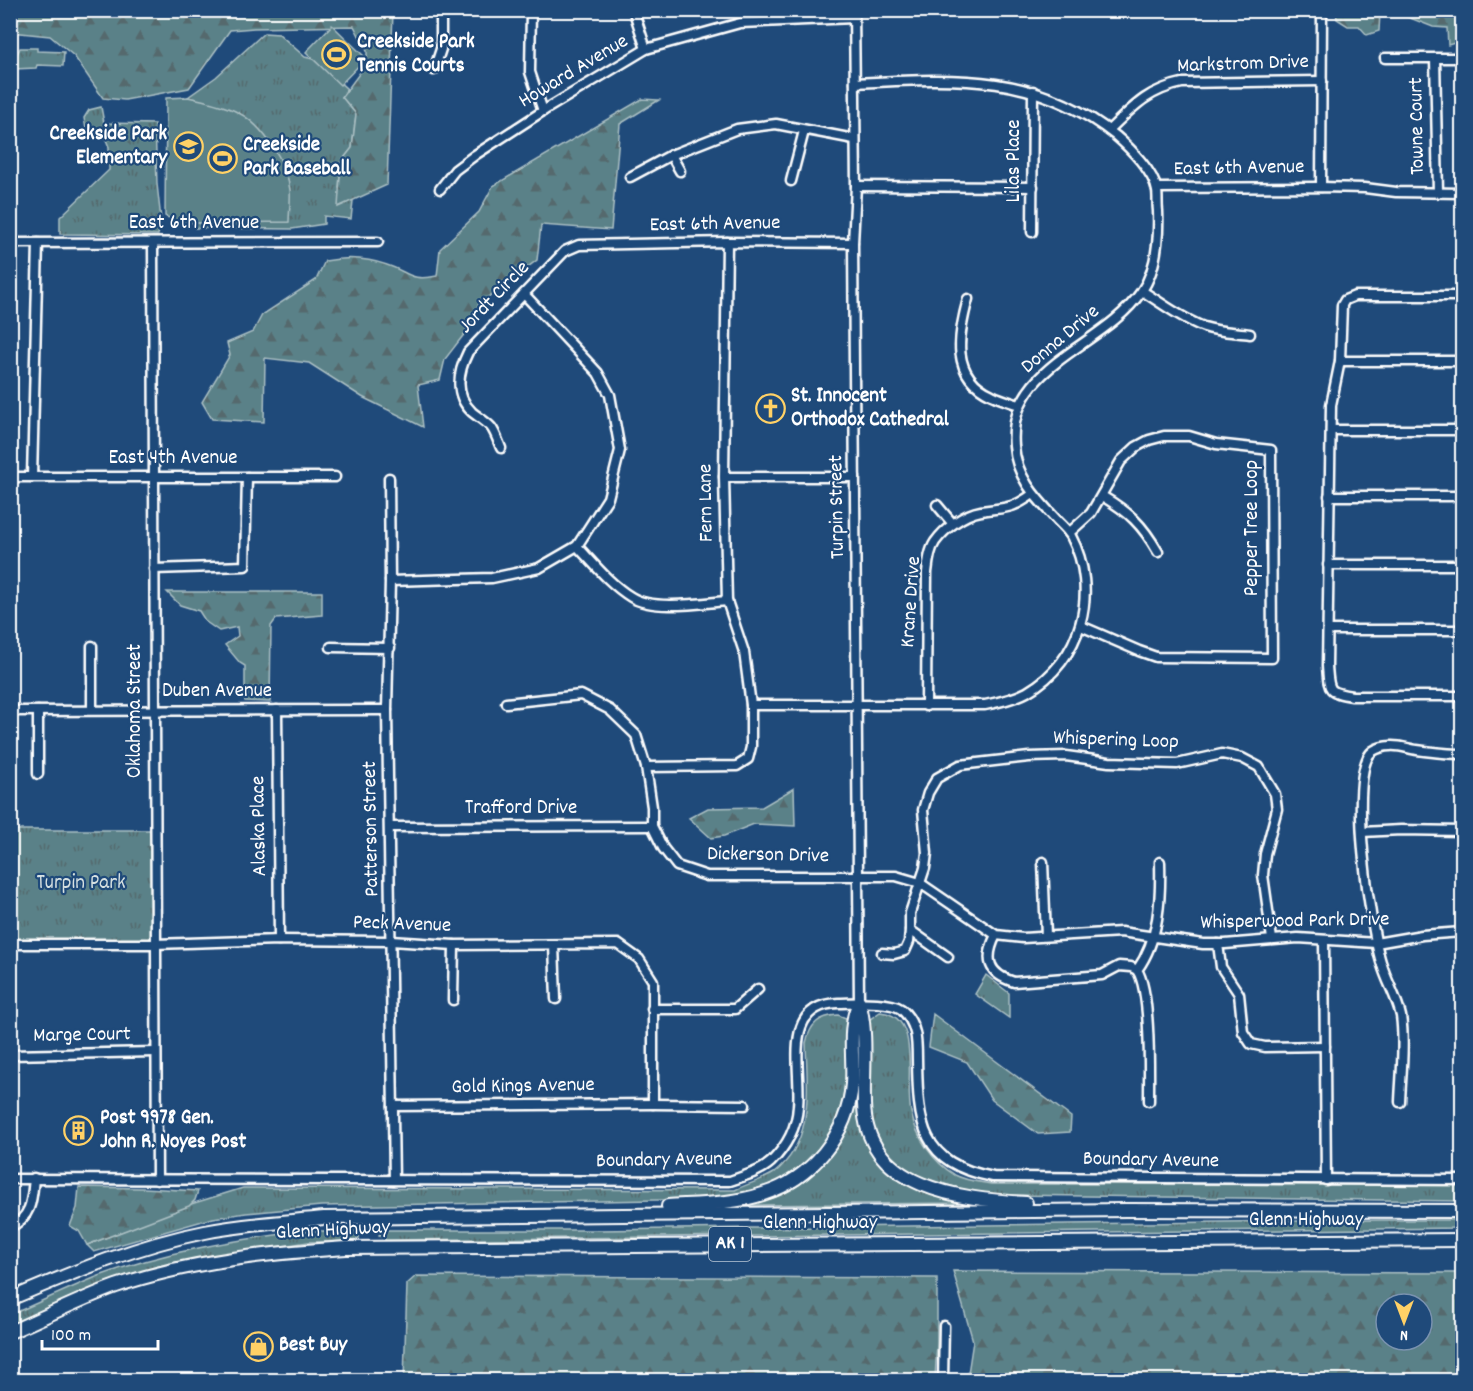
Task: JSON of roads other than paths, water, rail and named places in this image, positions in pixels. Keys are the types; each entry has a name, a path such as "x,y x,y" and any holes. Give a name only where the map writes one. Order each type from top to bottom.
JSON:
{"highway":[{"path":"860,1003 863,1018 866,1122 873,1144 884,1160 896,1171 914,1182 983,1199 1126,1210"},
{"path":"564,1214 749,1198 780,1187 804,1173 828,1148 846,1115 852,1084 853,1024 855,1012 860,1003"},
{"name":"Glenn Highway","path":"10,1298 157,1245 205,1232 265,1223 324,1218 1126,1210 1462,1211"},
{"name":"Glenn Highway","path":"10,1332 115,1287 185,1266 265,1253 346,1248 1462,1240"}],"street":[{"path":"434,70 441,50 441,10"},
{"path":"531,10 530,72 543,111"},
{"path":"1321,186 1322,10"},
{"path":"634,12 646,49"},
{"name":"Howard Avenue","path":"440,189 454,170 543,111 646,49 739,19 854,14"},
{"name":"Turpin Street","path":"854,14 856,186 853,243 858,707 857,876 860,1003"},
{"path":"1385,58 1462,58"},
{"name":"Towne Court","path":"1435,59 1437,192"},
{"name":"Donna Drive","path":"751,705 858,707 985,705 1008,700 1028,692 1062,663 1081,626 1085,586 1078,551 1069,533 1033,494 1022,477 1014,445 1019,405 1032,385 1045,372 1128,309 1142,291 1150,275 1155,254 1158,221 1157,188 1141,162 1124,143 1071,106 1012,85 979,81 924,80 855,83"},
{"name":"Markstrom Drive","path":"1108,130 1147,95 1164,87 1182,83 1322,81"},
{"name":"Lilas Place","path":"1032,232 1033,91"},
{"path":"630,177 671,155 737,129 776,124 854,139"},
{"path":"791,181 804,131"},
{"path":"671,155 680,171"},
{"path":"856,186 1033,187"},
{"name":"East 6th Avenue","path":"1157,188 1321,186 1462,193"},
{"name":"East 6th Avenue","path":"10,243 378,242"},
{"name":"East 6th Avenue","path":"579,245 727,242 853,243"},
{"name":"Fern Lane","path":"646,767 737,766 748,759 751,747 751,705 744,652 727,601 724,477 727,242"},
{"path":"32,477 38,243"},
{"name":"Oklahoma Street","path":"153,243 157,1180"},
{"name":"Jordt Circle","path":"501,448 491,428 471,411 462,398 459,383 461,365 468,352 565,251 579,245"},
{"path":"1142,291 1190,321 1204,327 1250,334"},
{"path":"390,581 492,578 539,568 577,546 608,498 620,450 610,395 598,373 524,294"},
{"path":"1462,296 1355,297 1345,300 1342,304 1340,362 1331,405 1328,565 1329,688 1332,692 1374,696 1462,696"},
{"path":"968,299 960,336 960,355 965,371 984,391 1019,405"},
{"path":"1340,362 1462,361"},
{"path":"1332,430 1462,430"},
{"name":"Pepper Tree Loop","path":"1069,533 1091,513 1121,461 1136,447 1149,440 1164,436 1189,436 1216,444 1271,450 1272,658 1156,657 1081,626"},
{"name":"East 4th Avenue","path":"10,477 335,477"},
{"path":"154,570 245,566 247,477"},
{"path":"724,477 855,477"},
{"name":"Patterson Street","path":"389,478 390,648 387,710 394,1180"},
{"name":"Krane Drive","path":"926,706 928,565 935,542 953,524 979,511 1005,509 1018,505 1033,494"},
{"path":"1102,496 1137,520 1158,552"},
{"path":"1329,496 1462,496"},
{"path":"937,505 953,524"},
{"path":"577,546 613,584 633,599 669,606 727,601"},
{"path":"1328,565 1462,565"},
{"path":"1328,630 1462,630"},
{"path":"92,646 93,710"},
{"path":"331,647 390,648"},
{"name":"Dickerson Drive","path":"506,703 581,695 610,710 636,735 646,767 652,807 652,826 663,848 677,866 707,876 857,876"},
{"name":"Alaska Place","path":"277,710 279,940"},
{"name":"Duben Avenue","path":"10,711 387,710"},
{"path":"38,711 38,774"},
{"path":"1400,1102 1402,1028 1400,1014 1376,944 1364,864 1361,777 1365,761 1371,752 1391,746 1462,754"},
{"name":"Whispering Loop","path":"910,930 910,913 927,853 923,810 928,793 937,778 960,765 1029,757 1066,756 1109,762 1177,764 1222,754 1242,758 1259,767 1275,794 1277,809 1265,854 1263,875 1272,939"},
{"name":"Trafford Drive","path":"390,827 652,826"},
{"path":"1362,832 1462,831"},
{"path":"1043,862 1046,936"},
{"path":"1137,970 1150,949 1153,935 1161,887 1160,862"},
{"name":"Whisperwood Park Drive","path":"857,876 896,876 920,883 996,935 1023,938 1100,932 1153,935 1218,944 1298,938 1376,944 1422,935 1462,932"},
{"path":"882,953 894,954 905,951 909,942 910,930"},
{"path":"910,930 948,957"},
{"path":"996,935 989,948 988,958 993,970 1002,978 1014,982 1102,975 1119,966 1137,970 1142,978 1144,992 1149,1047 1149,1101"},
{"name":"Peck Avenue","path":"10,944 155,944 279,940 391,941 454,945 618,944 639,959 653,981 653,1104"},
{"path":"1324,941 1326,1180"},
{"path":"1218,944 1221,967 1239,994 1243,1032 1251,1044 1265,1047 1325,1046"},
{"path":"453,1000 454,945"},
{"path":"554,945 556,999"},
{"path":"652,1008 735,1008 758,989"},
{"name":"Boundary Aveune","path":"10,1179 730,1181 769,1164 783,1148 794,1128 798,1107 798,1035 803,1020 815,1008 826,1004 860,1003 900,1008 911,1022 917,1036 917,1103 922,1124 940,1156 972,1173 993,1177 1462,1180"},
{"name":"Marge Court","path":"10,1055 155,1052"},
{"name":"Gold Kings Avenue","path":"393,1106 653,1104 745,1106"},
{"path":"10,1227 20,1222 31,1206 34,1178"},
{"path":"943,1380 944,1326"}],"place":[{"name":"Creekside Park Tennis Courts","path":"336,55"},
{"name":"Creekside Park Elementary","path":"188,147"},
{"name":"Creekside Park Baseball","path":"222,158"},
{"name":"St. Innocent Orthodox Cathedral","path":"770,409"},
{"name":"Post 9978 Gen. John R. Noyes Post","path":"79,1131"},
{"name":"Best Buy","path":"258,1346"}],"park label":[{"name":"Turpin Park","path":"81,884"}]}
